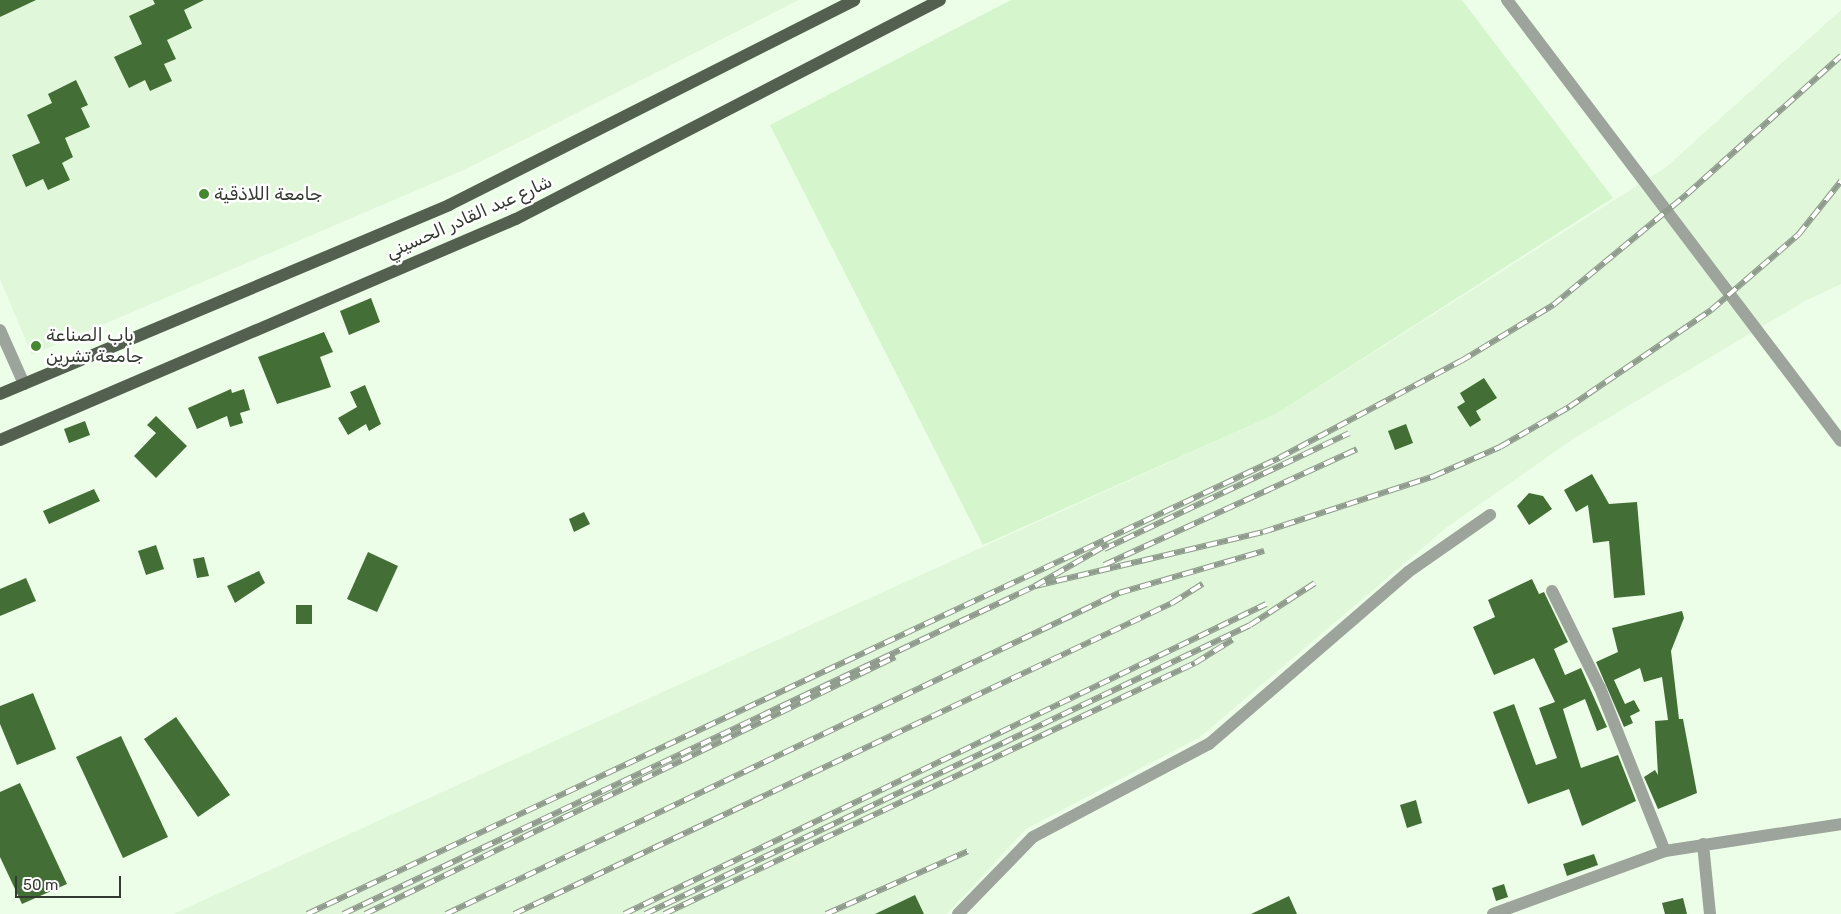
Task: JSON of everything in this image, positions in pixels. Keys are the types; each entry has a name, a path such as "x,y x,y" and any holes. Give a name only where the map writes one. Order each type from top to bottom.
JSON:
{"main road":[{"name":"شارع عبد القادر الحسيني","path":"0,394 448,205 854,0"},
{"name":"شارع عبد القادر الحسيني","path":"0,440 516,219 940,0"}],"street":[{"path":"1507,0 1619,151 1841,441"},
{"path":"0,330 24,384"},
{"path":"958,914 1033,837 1209,744 1408,572 1490,516"},
{"path":"1552,591 1600,688 1665,851"},
{"path":"1493,914 1665,851 1841,824"},
{"path":"1702,844 1710,914"}],"shaded area":[{"name":"جامعة اللاذقية","path":"0,0 799,0 466,169 32,355 0,279"},
{"path":"1011,0 1462,0 1613,198 1276,414 983,545 770,125"},
{"path":"1841,10 1841,284 1805,301 1576,437 1446,528 1200,737 1026,829 947,914 173,914 1276,414 1665,168"}],"building":[{"path":"0,0 36,0 0,17"},
{"path":"153,0 204,0 184,10 192,28 167,40 176,59 164,64 172,81 150,91 145,80 129,88 114,57 142,44 129,16 155,4"},
{"path":"76,80 88,105 81,108 90,127 65,138 73,157 62,163 70,180 48,190 43,179 26,187 12,155 40,143 27,115 52,103 48,94"},
{"path":"371,298 380,322 349,335 340,311"},
{"path":"324,332 333,352 320,357 331,387 277,404 258,357"},
{"path":"1484,378 1497,398 1476,411 1481,420 1470,427 1457,407 1465,402 1460,393"},
{"path":"365,385 381,424 369,431 366,424 348,435 338,418 357,407 350,392"},
{"path":"231,389 232,393 244,389 250,410 240,413 243,423 230,427 227,416 197,429 188,408"},
{"path":"156,416 187,446 156,478 134,456 156,433 147,425"},
{"path":"85,421 90,435 69,443 64,429"},
{"path":"1406,424 1413,443 1395,450 1388,431"},
{"path":"1592,474 1609,504 1637,502 1645,595 1614,598 1609,541 1593,543 1588,505 1576,512 1564,490"},
{"path":"94,489 100,501 49,524 43,511"},
{"path":"1529,493 1543,496 1552,509 1529,525 1517,506"},
{"path":"584,512 590,524 574,532 569,519"},
{"path":"156,545 164,569 146,575 138,551"},
{"path":"368,552 398,566 377,612 347,599"},
{"path":"204,557 209,576 197,578 193,559"},
{"path":"259,571 265,583 235,603 227,586"},
{"path":"26,578 36,601 0,616 0,589"},
{"path":"1532,579 1539,594 1544,592 1568,642 1554,649 1565,675 1581,668 1607,727 1597,731 1585,699 1563,709 1581,768 1618,755 1636,801 1582,826 1569,789 1528,804 1493,712 1514,704 1536,765 1557,758 1539,708 1555,702 1534,658 1494,675 1473,627 1495,617 1488,600"},
{"path":"296,605 312,605 312,624 296,624"},
{"path":"1682,611 1684,618 1671,651 1679,719 1683,719 1697,793 1658,809 1644,777 1655,770 1658,775 1655,721 1668,720 1662,677 1644,682 1640,668 1614,680 1625,704 1634,700 1640,711 1630,716 1633,723 1624,727 1596,662 1618,652 1612,628"},
{"path":"33,693 56,749 17,765 0,724 0,706"},
{"path":"176,717 230,795 198,817 144,739"},
{"path":"121,736 168,837 123,858 76,757"},
{"path":"20,783 67,884 22,904 0,857 0,792"},
{"path":"1416,800 1422,823 1407,828 1400,805"},
{"path":"1594,854 1598,865 1567,876 1563,864"},
{"path":"1504,884 1508,897 1496,901 1492,888"},
{"path":"915,895 924,914 875,914"},
{"path":"1289,896 1297,914 1251,914"},
{"path":"1683,898 1687,914 1665,914 1662,903"}],"railway":[{"path":"307,914 1279,458 1461,361 1553,305 1687,194 1841,56"},
{"path":"1035,586 1263,532 1434,476 1500,447 1569,407 1711,310 1798,235 1841,181"},
{"path":"1104,549 1349,433"},
{"path":"1104,565 1357,449"},
{"path":"343,914 1035,586 1108,544"},
{"path":"446,914 1119,593 1264,551"},
{"path":"645,914 1250,625 1315,583"},
{"path":"514,914 1172,603 1203,584"},
{"path":"624,914 1266,604"},
{"path":"664,914 1195,663 1232,640"},
{"path":"365,914 895,657"},
{"path":"826,914 968,851"}],"place":[{"name":"جامعة اللاذقية","path":"204,194"},
{"name":"باب الصناعة جامعة تشرين","path":"36,346"}]}
